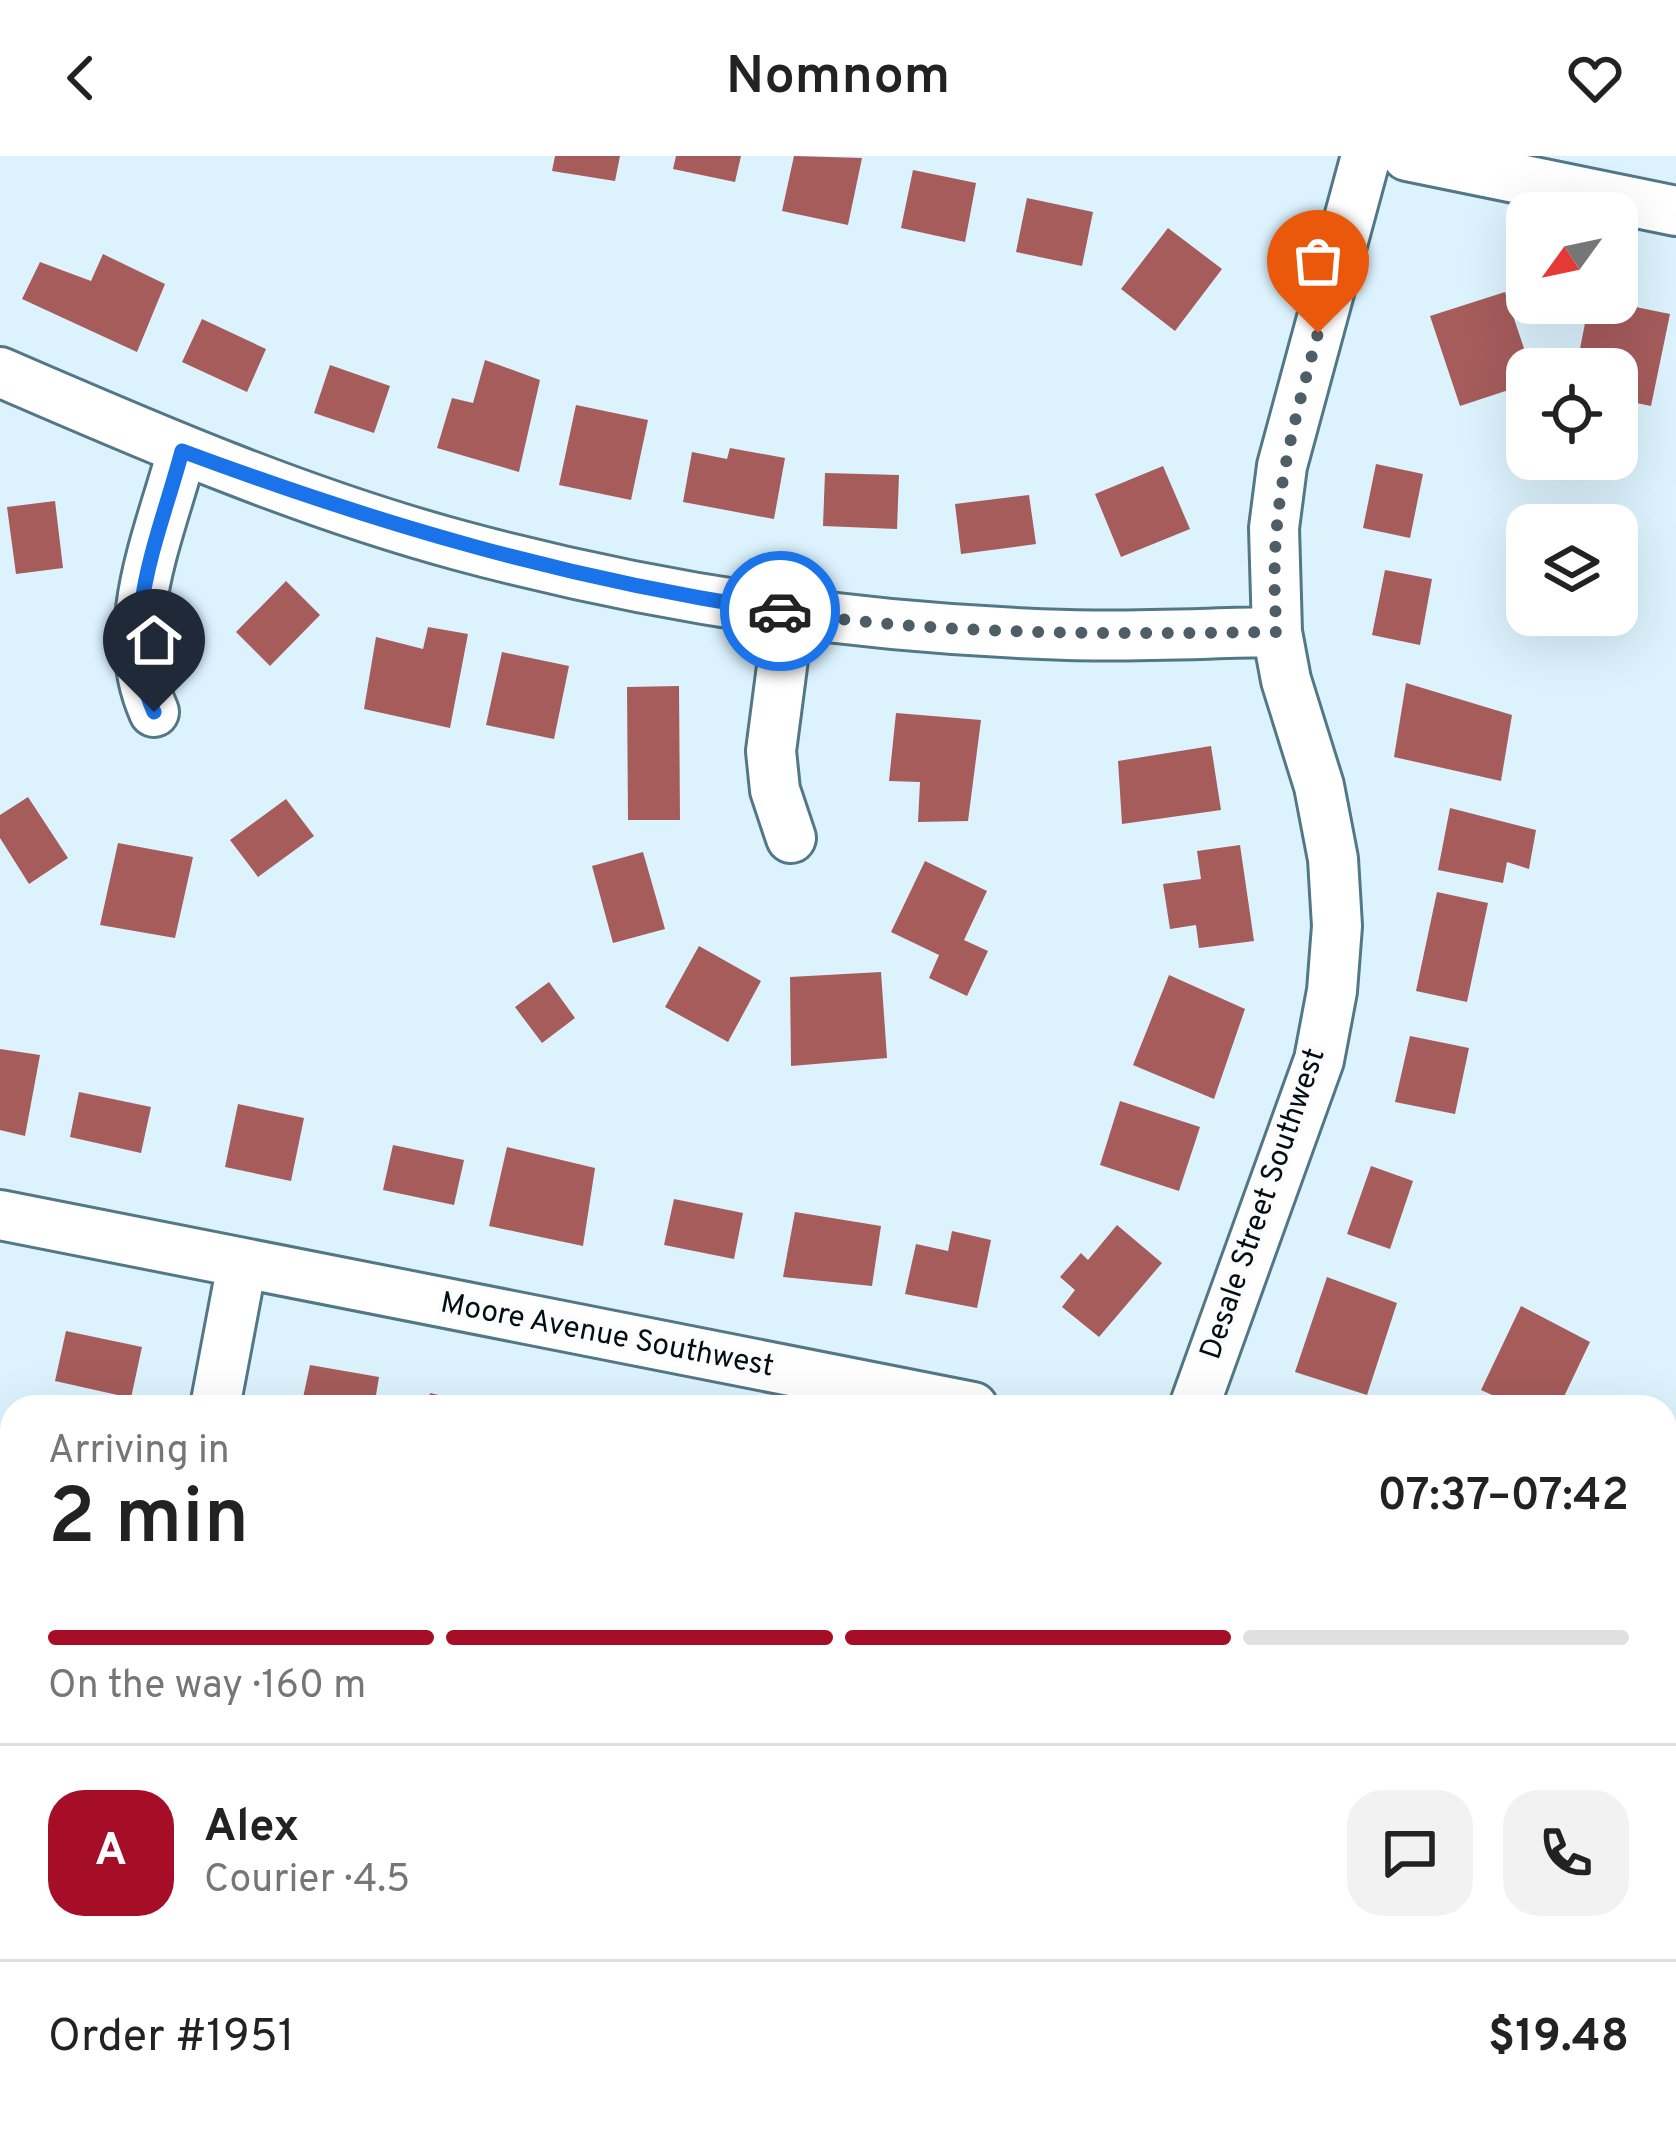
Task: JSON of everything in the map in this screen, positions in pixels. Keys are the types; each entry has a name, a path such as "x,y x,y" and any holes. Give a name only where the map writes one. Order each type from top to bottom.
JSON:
{"street":[{"name":"Desale Street Southwest","path":"1198,1395 1318,1060 1332,991 1333,860 1319,786 1286,680 1277,632 1274,528 1282,466 1366,156"},
{"path":"1407,156 1676,212"},
{"path":"0,372 182,451 313,499 456,544 586,577 789,613 929,628 1071,635 1277,632"},
{"path":"154,712 137,655 138,617 182,451"},
{"path":"789,613 771,751 775,790 791,838"},
{"name":"Moore Avenue Southwest","path":"0,1215 912,1395"},
{"path":"217,1395 242,1264"}],"building":[{"path":"555,156 620,156 615,181 552,171"},
{"path":"676,156 741,156 735,182 673,169"},
{"path":"794,156 862,158 848,225 782,211"},
{"path":"913,170 976,183 965,242 901,228"},
{"path":"1027,198 1093,212 1082,266 1016,252"},
{"path":"1168,228 1222,269 1175,331 1121,289"},
{"path":"103,254 165,284 137,352 22,299 40,262 91,281"},
{"path":"1505,292 1506,324 1516,324 1524,348 1506,348 1506,391 1460,406 1430,316"},
{"path":"1638,307 1670,314 1651,406 1638,403 1638,348 1580,348 1585,324 1638,324"},
{"path":"202,319 266,349 247,392 182,362"},
{"path":"485,360 540,380 519,472 437,448 452,398 473,403"},
{"path":"330,365 390,386 374,433 314,413"},
{"path":"576,405 648,420 631,500 559,485"},
{"path":"730,448 785,458 774,519 683,502 692,452 727,459"},
{"path":"1376,464 1423,474 1410,538 1363,528"},
{"path":"1163,466 1190,529 1121,557 1095,494"},
{"path":"825,473 899,475 897,529 823,526"},
{"path":"1029,495 1036,544 961,554 955,504"},
{"path":"55,501 63,568 16,574 7,507"},
{"path":"1385,570 1432,579 1420,645 1372,635"},
{"path":"286,581 320,615 270,666 236,632"},
{"path":"428,627 468,634 450,728 364,709 376,637 423,649"},
{"path":"502,652 569,666 554,739 486,725"},
{"path":"1406,683 1512,715 1501,781 1394,757"},
{"path":"679,686 680,820 628,820 627,687"},
{"path":"896,713 981,720 968,821 918,822 920,782 889,781"},
{"path":"1211,746 1221,810 1122,824 1118,761"},
{"path":"28,797 68,858 29,884 0,838 0,815"},
{"path":"286,799 314,836 258,877 230,840"},
{"path":"1450,808 1536,830 1529,869 1507,862 1503,883 1438,870"},
{"path":"118,843 193,857 175,938 100,925"},
{"path":"1240,845 1254,941 1199,948 1196,925 1170,929 1163,884 1201,879 1197,851"},
{"path":"643,852 665,929 613,943 592,866"},
{"path":"925,861 987,891 964,940 988,951 967,996 929,978 939,955 891,932"},
{"path":"1437,892 1488,903 1467,1002 1416,991"},
{"path":"699,946 761,981 728,1042 665,1007"},
{"path":"881,972 887,1058 791,1066 790,977"},
{"path":"1169,975 1245,1009 1214,1099 1133,1065"},
{"path":"549,982 575,1018 542,1043 515,1007"},
{"path":"1410,1036 1469,1048 1455,1114 1395,1102"},
{"path":"0,1049 40,1055 25,1136 0,1130"},
{"path":"79,1092 151,1107 141,1153 70,1137"},
{"path":"1120,1101 1200,1127 1179,1191 1100,1165"},
{"path":"238,1104 304,1118 291,1181 225,1167"},
{"path":"393,1145 464,1160 454,1205 383,1190"},
{"path":"507,1147 595,1168 583,1246 489,1226"},
{"path":"1371,1166 1413,1181 1390,1249 1347,1234"},
{"path":"674,1199 743,1213 734,1259 664,1245"},
{"path":"795,1212 881,1226 872,1286 783,1277"},
{"path":"1117,1225 1162,1263 1099,1337 1062,1307 1075,1290 1060,1277 1081,1253 1088,1260"},
{"path":"952,1231 991,1240 977,1308 905,1294 916,1244 948,1251"},
{"path":"1327,1277 1397,1303 1367,1395 1295,1372"},
{"path":"1521,1306 1590,1342 1565,1395 1492,1395 1481,1390"},
{"path":"66,1331 142,1347 132,1395 55,1381"},
{"path":"310,1365 379,1377 376,1395 304,1395"}],"way so far":[{"path":"780,611 929,628 1071,635 1277,632 1274,528 1282,466 1318,333"}],"route":[{"path":"154,712 137,655 138,617 182,451 456,544 586,577 780,611"}]}
